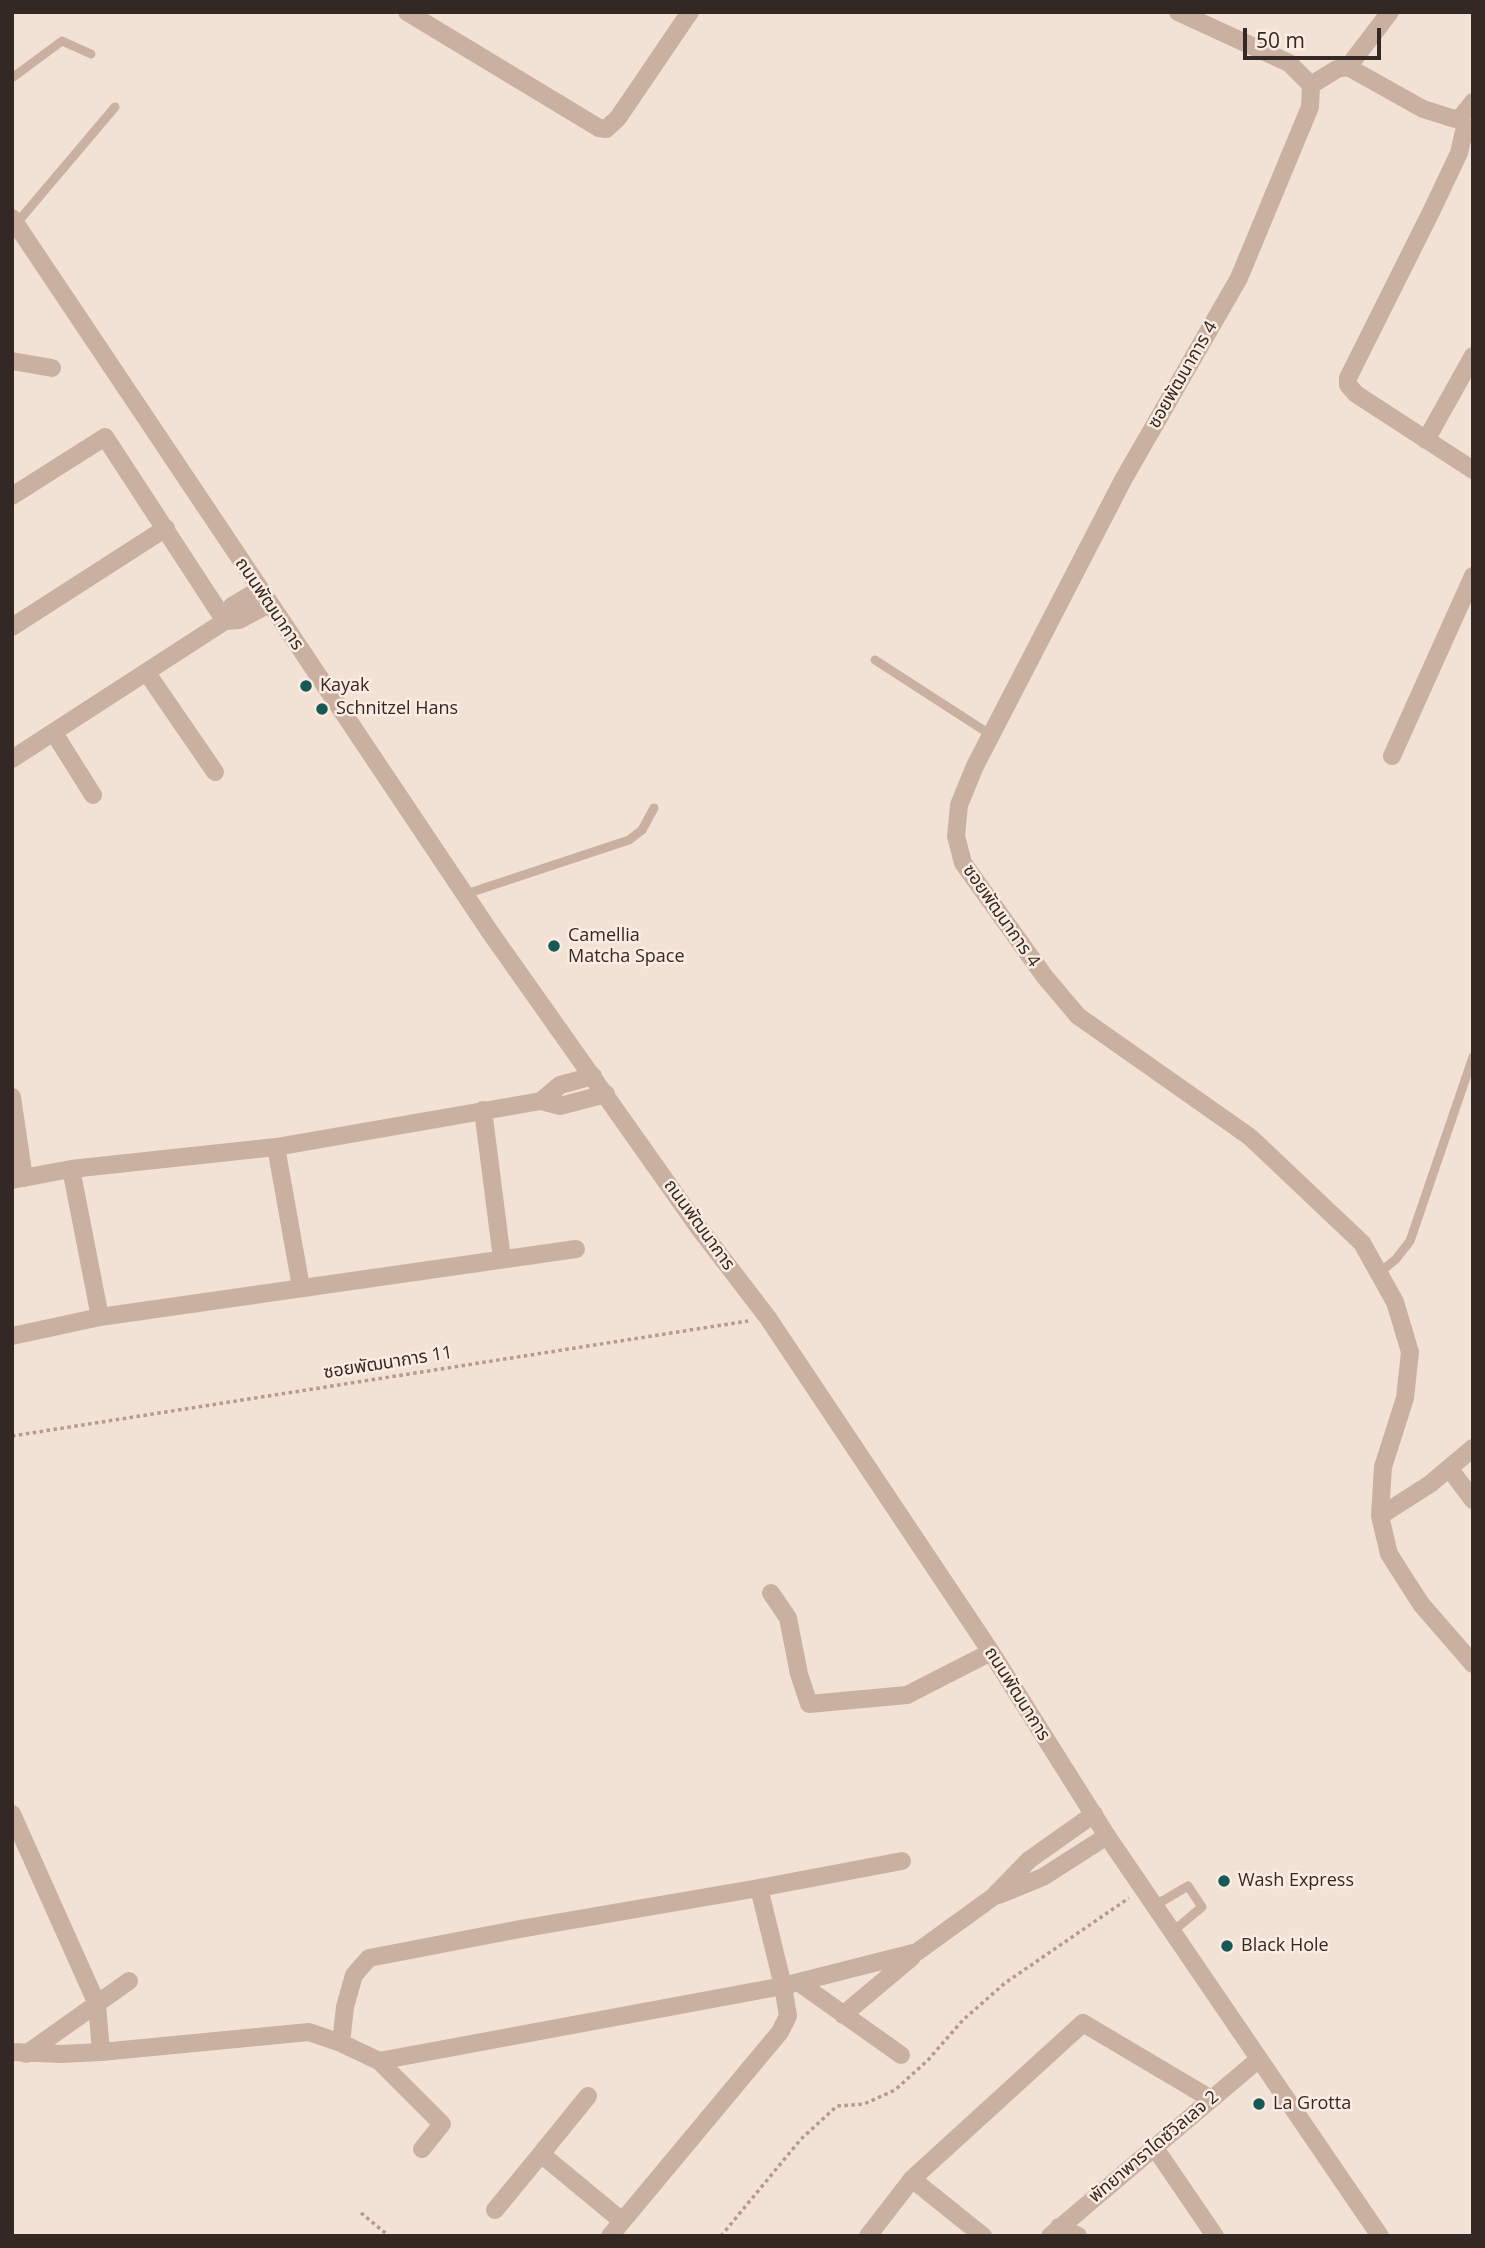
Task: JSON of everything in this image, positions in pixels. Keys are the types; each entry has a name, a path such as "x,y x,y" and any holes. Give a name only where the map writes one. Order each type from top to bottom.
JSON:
{"street":[{"path":"407,12 599,128 606,129 618,118 690,12"},
{"path":"1178,12 1289,63 1311,85 1337,69 1348,67 1423,109 1464,127"},
{"path":"1348,67 1390,12"},
{"name":"ซอยพัฒนาการ 4","path":"1311,85 1310,107 1239,278 1123,480 991,735 959,805 956,836 963,863 1045,977 1078,1016 1250,1138 1362,1243 1395,1302 1410,1352 1405,1398 1383,1467 1380,1516 1389,1554 1421,1604 1473,1664"},
{"path":"1473,102 1461,117 1464,127 1459,152 1348,378 1349,385 1356,394 1473,470"},
{"name":"ถนนพัฒนาการ","path":"14,221 490,932 699,1227 768,1318 991,1652 1107,1836 1380,2236"},
{"path":"1426,440 1473,356"},
{"path":"12,361 52,368"},
{"path":"12,496 104,437 225,621"},
{"path":"12,627 166,528"},
{"path":"1392,755 1473,576"},
{"path":"12,759 225,621 232,606 264,597"},
{"path":"147,673 215,772"},
{"path":"54,733 93,795"},
{"path":"541,1101 560,1084 593,1076"},
{"path":"12,1097 18,1179 71,1169 276,1147 541,1101 560,1106 606,1094"},
{"path":"483,1110 502,1259"},
{"path":"276,1147 301,1287"},
{"path":"71,1169 100,1317"},
{"path":"12,1336 100,1317 576,1249"},
{"path":"1380,1516 1430,1484 1473,1448"},
{"path":"1449,1468 1473,1500"},
{"path":"771,1593 788,1618 799,1674 809,1704 907,1695 991,1652"},
{"path":"12,1814 97,2004 101,2052"},
{"path":"843,2015 917,1952 992,1897 1029,1860 1094,1814"},
{"path":"992,1897 1044,1877 1107,1836"},
{"path":"341,2043 345,2007 354,1975 369,1958 902,1861"},
{"path":"610,2236 780,2032 788,2016 790,1984 759,1888"},
{"path":"379,2061 790,1984 917,1952"},
{"path":"12,2063 20,2052 129,1981"},
{"path":"790,1984 843,2015 901,2055"},
{"path":"868,2236 912,2179 1083,2023 1211,2099"},
{"path":"20,2052 101,2052 309,2032 379,2061 442,2124 422,2149"},
{"name":"พัทยาพาราไดซ์วิลเลจ 2","path":"1054,2231 1258,2059"},
{"path":"495,2210 589,2096"},
{"path":"1155,2148 1215,2236"},
{"path":"541,2154 622,2221"},
{"path":"912,2179 983,2236"},
{"path":"1054,2231 1078,2236"}],"lane":[{"path":"12,78 62,41 90,54"},
{"path":"14,221 115,107"},
{"path":"875,660 991,735"},
{"path":"466,894 629,840 642,830 654,808"},
{"path":"1379,1273 1396,1259 1410,1241 1473,1057"},
{"path":"1154,1906 1188,1886 1202,1907 1172,1932"}],"path":[{"name":"ซอยพัฒนาการ 11","path":"12,1436 768,1318"},
{"path":"721,2236 802,2138 837,2105 864,2104 895,2090 928,2060 963,2020 1005,1983 1143,1889"},
{"path":"361,2213 389,2236"}],"place":[{"name":"Kayak","path":"306,686"},
{"name":"Schnitzel Hans","path":"322,709"},
{"name":"Camellia Matcha Space","path":"554,946"},
{"name":"Wash Express","path":"1224,1881"},
{"name":"Black Hole","path":"1227,1946"},
{"name":"La Grotta","path":"1259,2104"}]}
